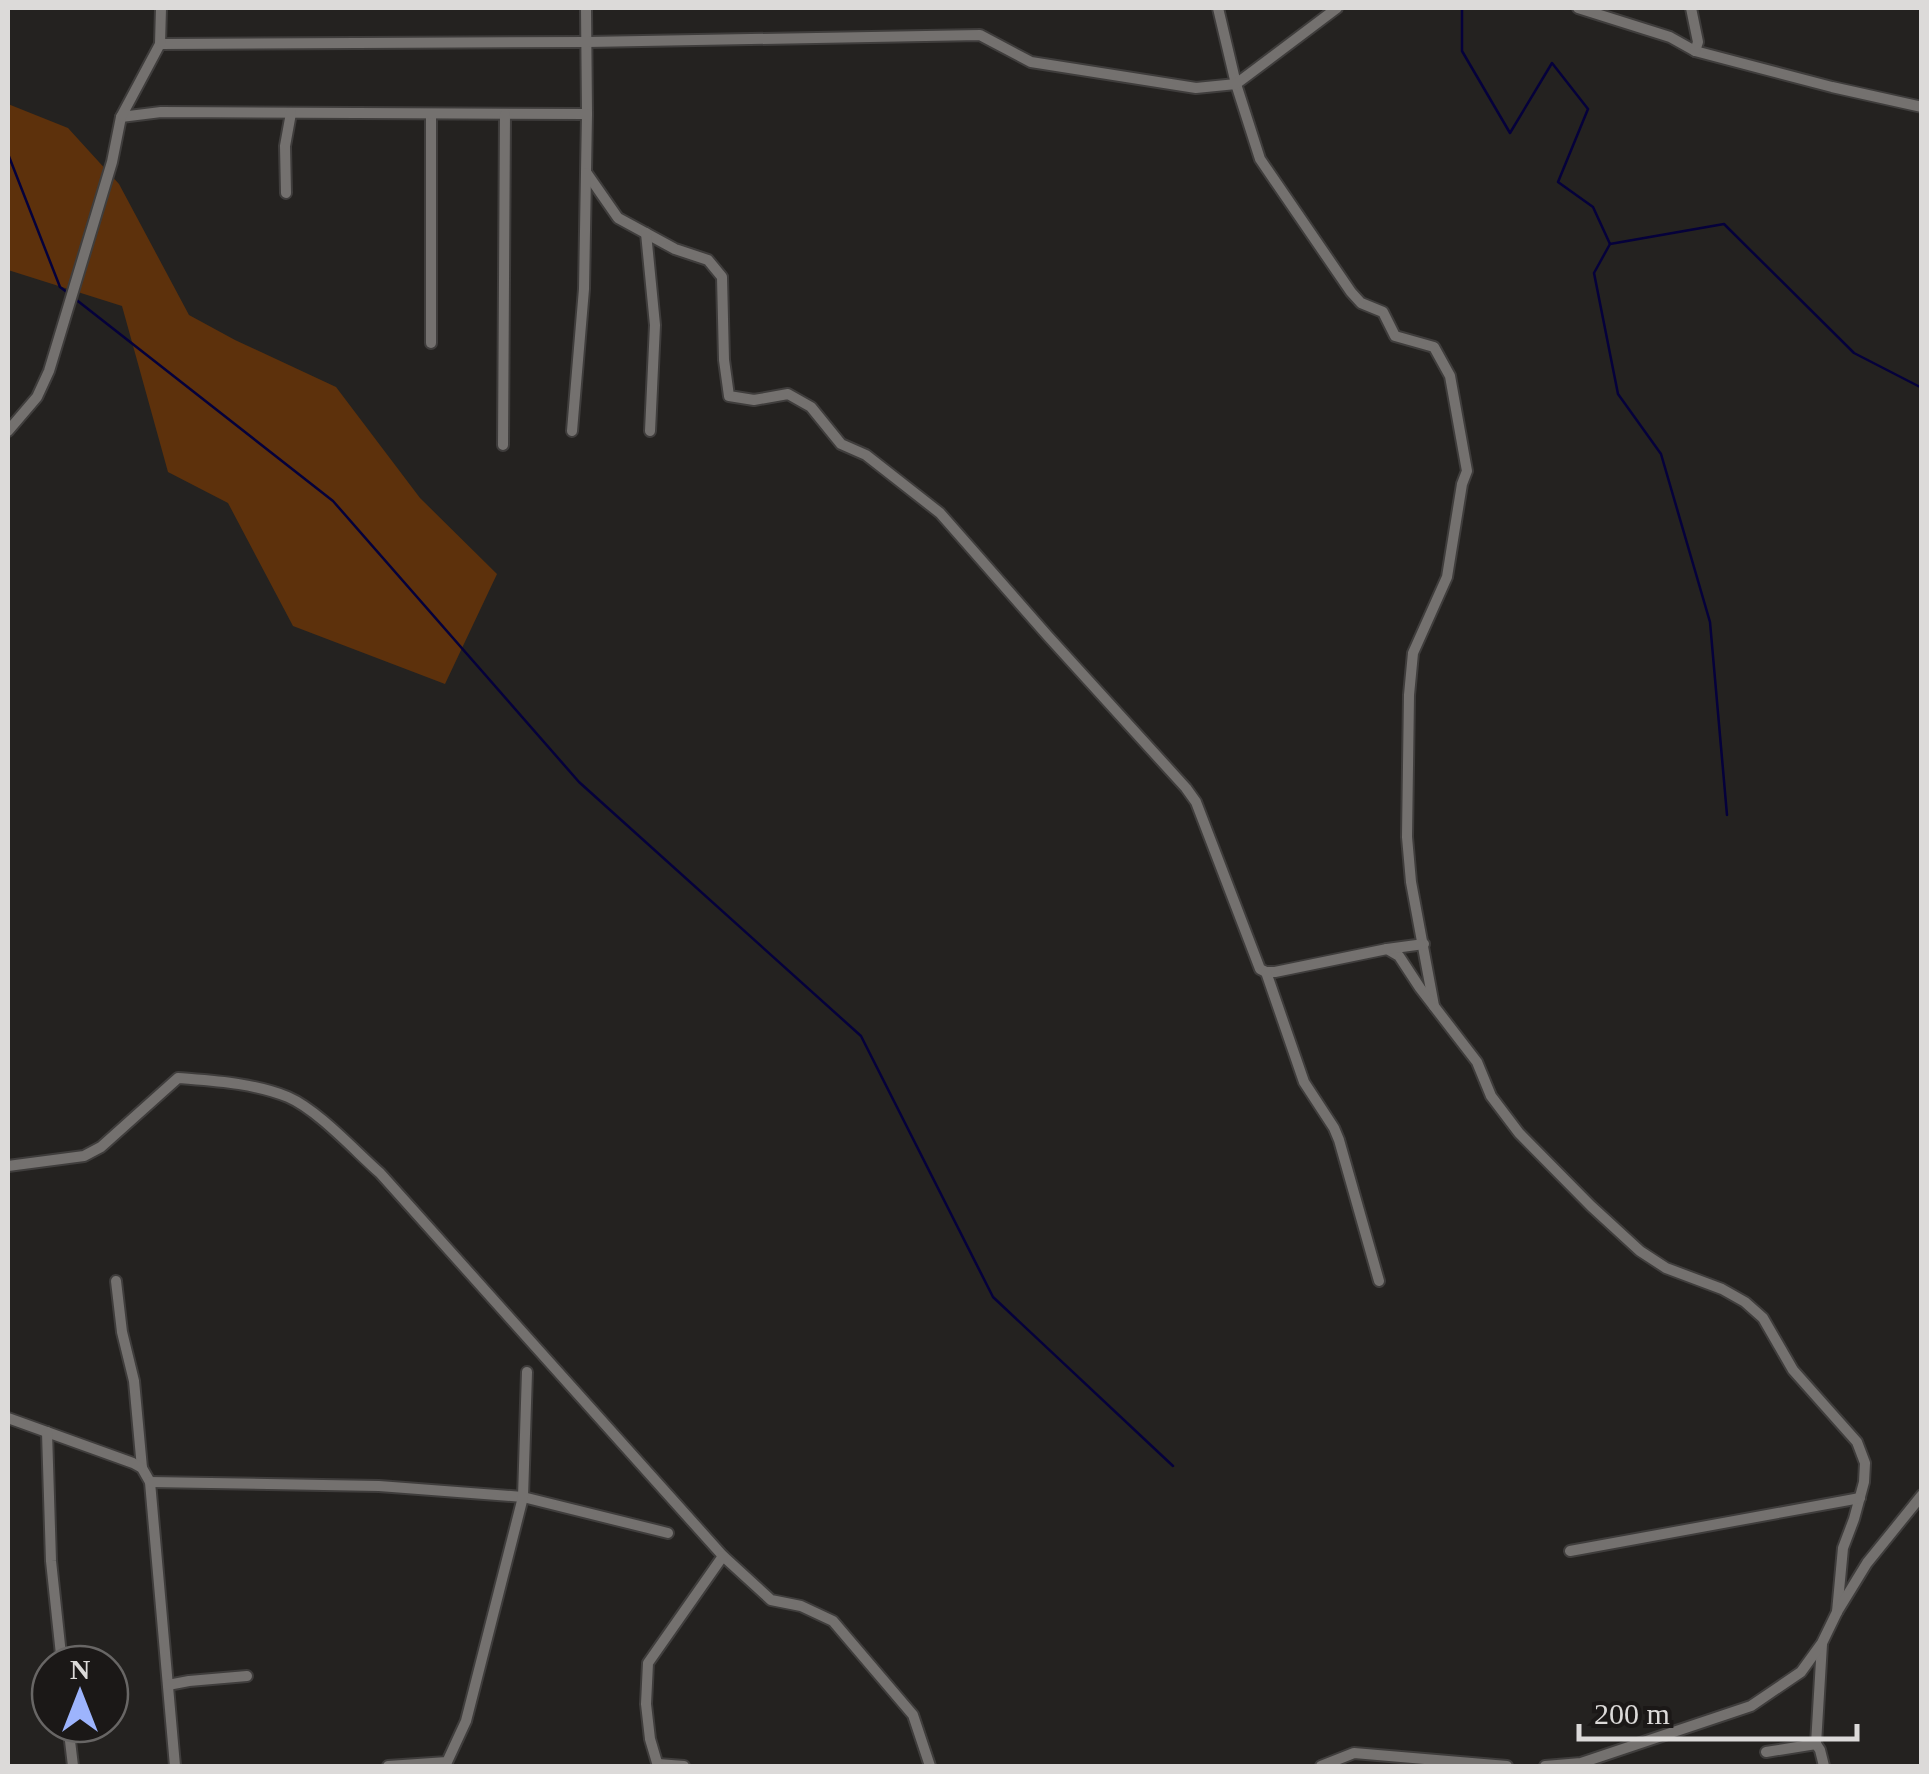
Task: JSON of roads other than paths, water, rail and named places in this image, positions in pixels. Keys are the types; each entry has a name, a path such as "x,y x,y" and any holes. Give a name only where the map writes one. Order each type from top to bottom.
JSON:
{"street":[{"path":"8,431 37,397 49,371 122,118 160,44 160,8"},
{"path":"572,431 584,289 586,8"},
{"path":"1218,8 1236,84 1260,159 1350,292 1361,303 1382,312 1396,336 1434,347 1450,376 1467,471 1447,577 1414,653 1409,695 1406,837 1434,1007"},
{"path":"160,44 980,36 1032,62 1196,88 1236,84 1337,8"},
{"path":"1578,8 1670,37 1695,51 1922,107"},
{"path":"1691,8 1698,42 1695,51"},
{"path":"122,118 162,112 587,114"},
{"path":"286,193 291,113"},
{"path":"431,114 431,342"},
{"path":"503,445 505,114"},
{"path":"586,172 618,218 676,249 708,260 722,277 729,396 754,400 788,394 811,407 841,444 866,454 940,513 1186,788 1196,802 1252,953 1266,972 1304,1082 1339,1140 1379,1281"},
{"path":"646,233 655,326 650,431"},
{"path":"1266,972 1424,944"},
{"path":"1387,950 1399,956 1476,1062 1491,1096 1518,1133 1640,1250 1666,1268 1722,1289 1763,1318 1793,1370 1857,1442 1865,1463 1864,1482 1843,1548 1837,1612"},
{"path":"8,1166 84,1156 101,1147 178,1078 233,1084 290,1098 320,1119 380,1173 722,1556 771,1600 801,1606 834,1621 913,1715 930,1766"},
{"path":"116,1281 122,1332 134,1381 142,1468 150,1482 176,1766"},
{"path":"388,1766 448,1764 466,1721 524,1497 526,1372"},
{"path":"8,1418 142,1468"},
{"path":"47,1432 51,1561 60,1644"},
{"path":"150,1482 379,1486 524,1497 668,1533"},
{"path":"1545,1766 1580,1763 1751,1706 1801,1672 1822,1644 1867,1563 1922,1496"},
{"path":"1570,1551 1860,1498"},
{"path":"684,1766 658,1765 646,1704 648,1663 722,1556"},
{"path":"1822,1644 1816,1744 1824,1766"},
{"path":"168,1685 247,1676"},
{"path":"1766,1752 1816,1744"},
{"path":"1321,1766 1354,1754 1506,1766"}],"waterway":[{"path":"1462,8 1462,51 1510,133 1552,63 1588,109 1558,182 1593,207 1610,244 1724,224 1854,353 1922,388"},
{"path":"8,154 60,287 68,293"},
{"path":"1610,244 1594,273 1618,394 1661,454 1710,622 1727,815"},
{"path":"74,298 333,501 579,782 861,1036 993,1297 1173,1466"}]}
